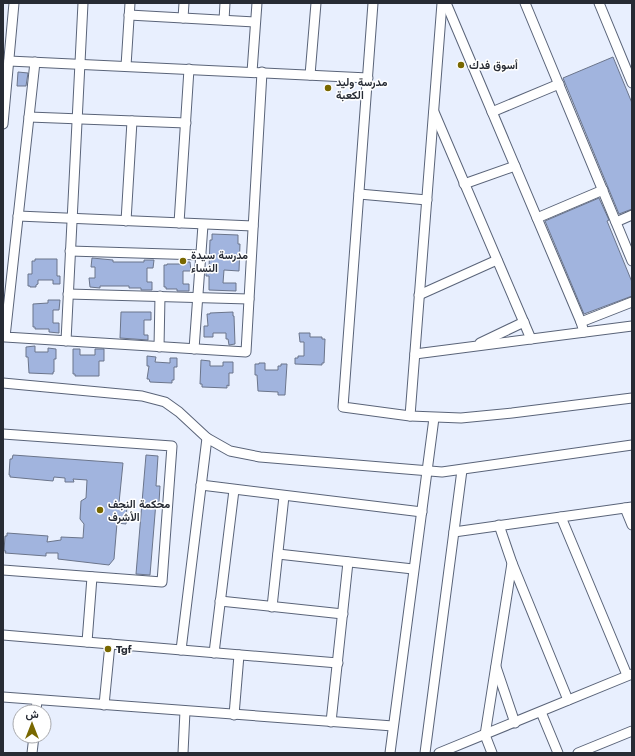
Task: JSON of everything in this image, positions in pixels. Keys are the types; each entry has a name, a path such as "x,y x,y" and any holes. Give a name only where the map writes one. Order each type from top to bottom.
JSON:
{"street":[{"path":"3,124 8,55 14,3"},
{"path":"66,341 83,3"},
{"path":"126,66 130,3"},
{"path":"183,18 184,3"},
{"path":"224,20 225,3"},
{"path":"252,72 257,3"},
{"path":"310,75 316,3"},
{"path":"373,3 342,407 410,416 461,418 632,398"},
{"path":"410,416 442,3"},
{"path":"446,3 584,332"},
{"path":"525,3 632,261"},
{"path":"599,3 632,83"},
{"path":"129,14 255,22"},
{"path":"8,55 35,62 368,78"},
{"path":"35,62 5,337 246,352 262,72"},
{"path":"180,223 189,69"},
{"path":"492,112 559,84"},
{"path":"433,110 531,339"},
{"path":"29,117 186,123"},
{"path":"126,221 132,121"},
{"path":"464,184 515,166"},
{"path":"537,218 603,190"},
{"path":"359,194 427,200"},
{"path":"616,222 632,215"},
{"path":"18,216 253,226"},
{"path":"194,349 203,224"},
{"path":"70,251 201,255"},
{"path":"419,295 497,260"},
{"path":"68,294 249,299"},
{"path":"159,347 160,296"},
{"path":"581,322 632,302"},
{"path":"472,346 524,322"},
{"path":"415,354 632,326"},
{"path":"3,383 142,396 165,402 179,412 207,438 230,451 260,458 442,472 632,445"},
{"path":"390,753 434,418"},
{"path":"3,434 172,446 162,582 3,570"},
{"path":"181,650 207,438"},
{"path":"425,753 462,470"},
{"path":"201,485 422,512"},
{"path":"214,653 234,490"},
{"path":"272,607 284,496"},
{"path":"454,532 629,507 632,525"},
{"path":"439,753 515,723 630,674 561,517"},
{"path":"499,525 512,563 568,700"},
{"path":"278,554 413,569"},
{"path":"331,722 348,562"},
{"path":"492,753 485,735 512,563"},
{"path":"87,642 92,577"},
{"path":"220,601 343,614"},
{"path":"3,635 338,663"},
{"path":"104,705 110,644"},
{"path":"234,714 239,655"},
{"path":"495,666 515,723"},
{"path":"3,697 393,726"},
{"path":"37,700 37,704"},
{"path":"183,753 185,711"},
{"path":"541,712 558,753"},
{"path":"578,753 596,750 632,731"}],"building":[{"path":"613,57 632,103 632,209 619,214 563,78"},
{"path":"18,72 28,73 26,86 17,86"},
{"path":"599,198 609,220 607,221 632,282 632,296 584,314 545,221"},
{"path":"212,234 238,235 238,244 240,244 239,271 224,270 223,283 236,283 236,291 209,290 209,276 206,276 206,268 209,268 210,240 212,240"},
{"path":"92,258 113,260 113,262 144,262 144,260 154,260 153,268 147,268 147,282 152,282 152,290 129,288 129,286 100,286 100,288 90,287 89,278 95,278 95,267 91,267"},
{"path":"35,259 57,259 57,276 60,276 60,284 53,284 53,280 38,280 36,287 28,286 28,274 32,274 32,261 35,261"},
{"path":"180,262 190,262 191,271 183,271 183,284 189,284 189,291 166,289 166,287 164,287 164,265 180,264"},
{"path":"48,300 60,300 59,310 53,310 53,323 59,323 59,333 49,332 49,329 35,329 35,327 33,327 33,304 48,303"},
{"path":"121,312 151,312 151,320 144,320 144,335 148,335 148,340 120,338"},
{"path":"233,312 235,344 229,345 228,339 226,339 226,333 213,333 213,337 204,337 204,326 208,326 207,314"},
{"path":"299,333 310,333 310,337 322,337 322,339 325,339 324,363 322,363 322,365 295,364 295,358 298,358 298,356 304,356 304,342 300,342"},
{"path":"35,346 35,352 48,352 48,348 56,349 53,374 29,373 26,347"},
{"path":"73,349 80,349 80,355 95,355 95,349 104,349 104,361 99,361 99,376 75,376 75,374 73,374"},
{"path":"147,356 156,357 155,362 170,363 170,358 177,358 177,367 174,367 174,380 172,380 172,383 150,382 149,379 147,379 149,366 147,366"},
{"path":"201,360 210,361 210,366 223,366 223,362 233,362 233,373 229,373 229,386 227,385 227,388 202,387 202,384 200,384"},
{"path":"265,363 265,370 278,370 278,366 281,366 281,364 287,364 285,395 278,395 278,392 258,391 257,375 255,375 255,364"},
{"path":"13,455 123,463 119,503 127,504 126,524 117,523 114,559 109,565 58,559 58,553 46,553 46,556 5,553 5,536 7,536 7,533 48,536 47,542 61,540 61,537 83,538 84,524 80,519 81,501 86,498 87,480 73,479 74,482 65,482 65,478 54,477 53,481 10,477 10,459 12,459"},
{"path":"146,455 158,456 156,486 160,486 159,502 156,502 150,575 136,574"}],"place":[{"name":"أسوق فدك","path":"461,65"},
{"name":"مدرسة وليد الكعبة","path":"328,88"},
{"name":"مدرسة سيدة النساء","path":"183,261"},
{"name":"محكمة النجف الأشرف","path":"100,510"},
{"name":"Tgf","path":"108,649"}]}
